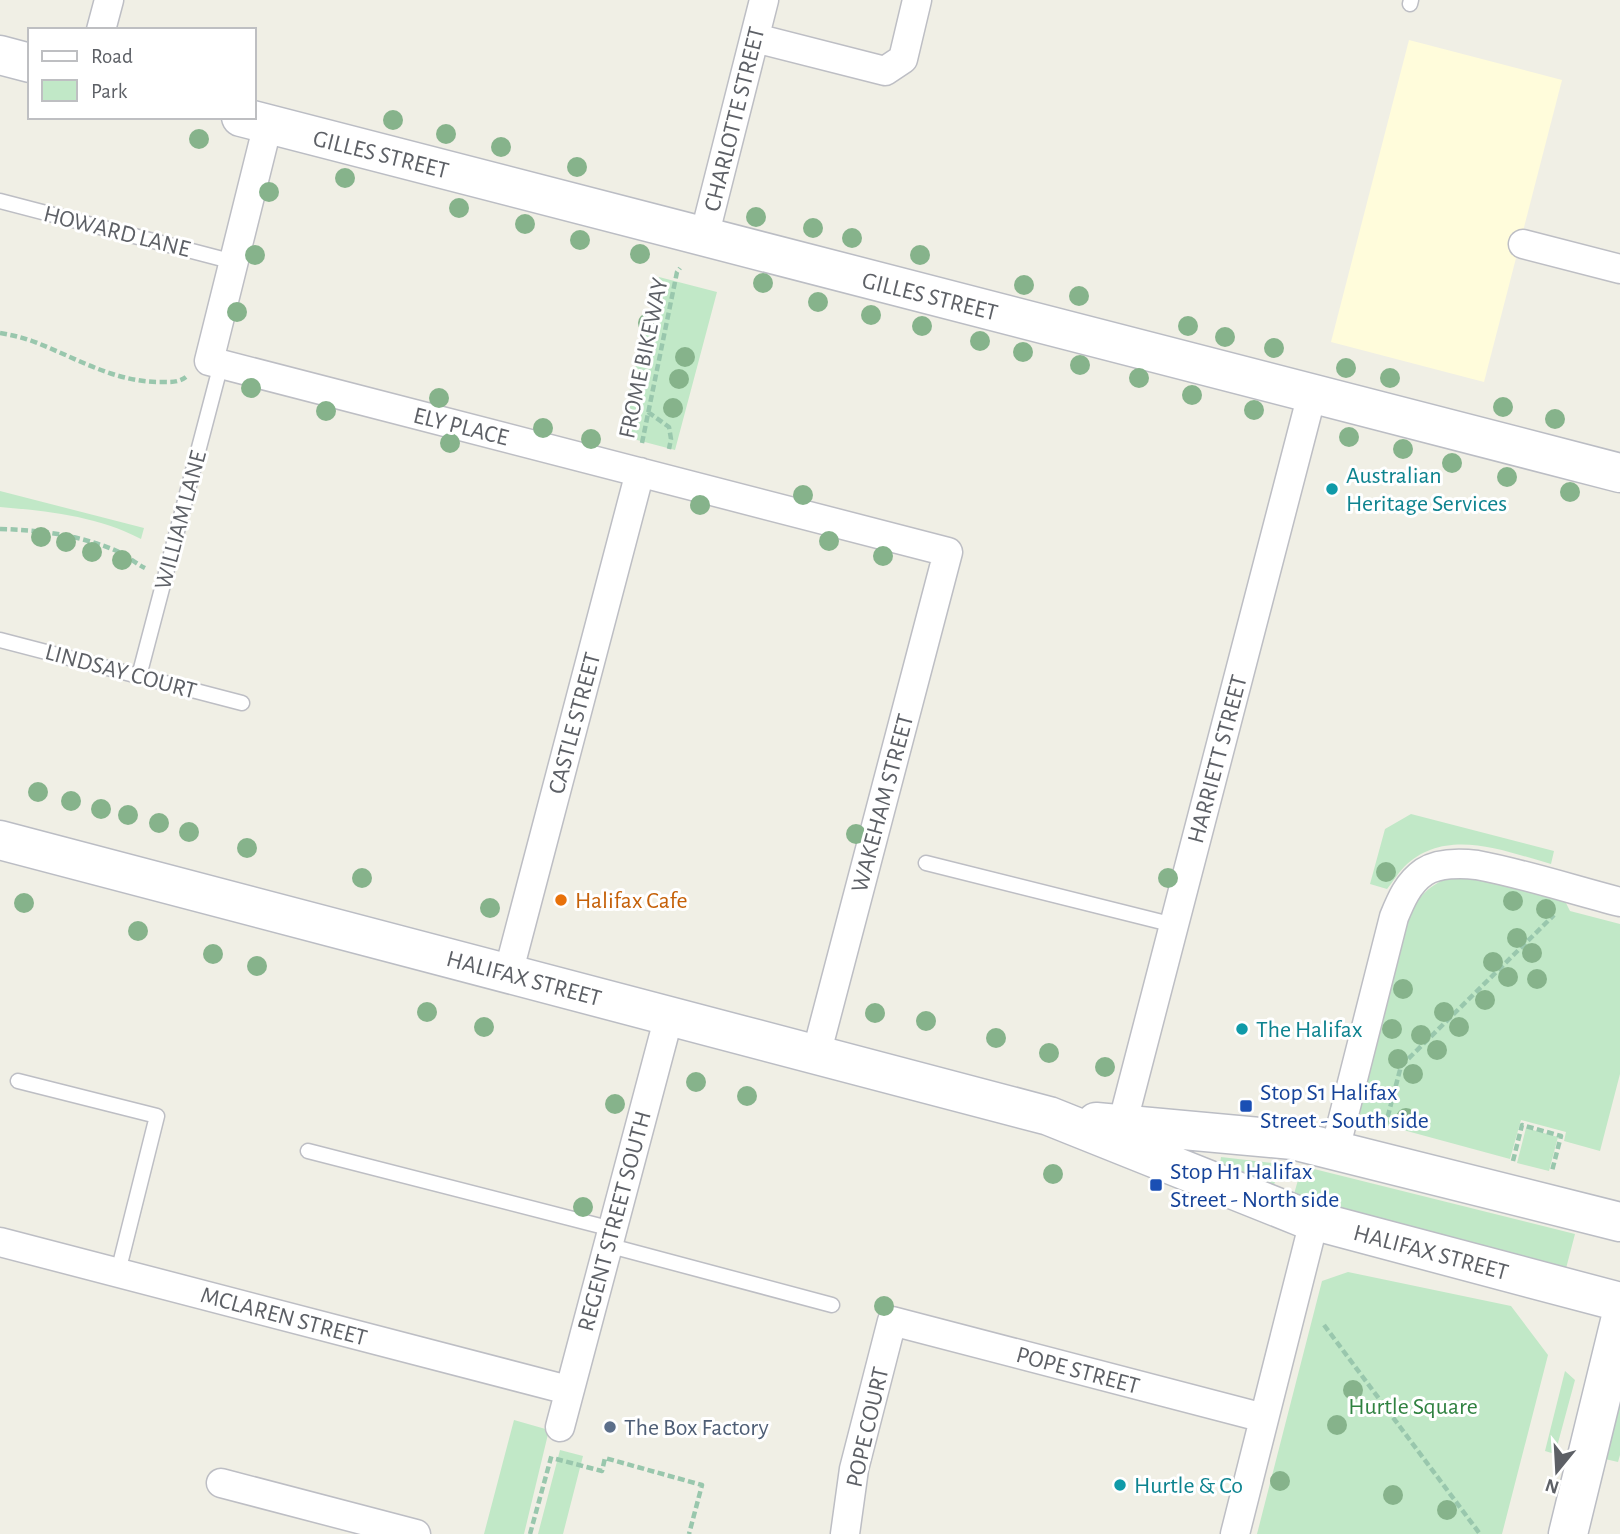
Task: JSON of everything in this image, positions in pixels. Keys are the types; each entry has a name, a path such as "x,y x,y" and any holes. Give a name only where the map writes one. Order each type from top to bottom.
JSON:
{"street":[{"path":"102,28 109,0"},
{"name":"CHARLOTTE STREET","path":"694,250 764,0"},
{"path":"755,38 885,71 902,59 917,0"},
{"path":"0,55 28,62"},
{"path":"215,362 234,262 254,121"},
{"name":"GILLES STREET","path":"254,121 694,250 1312,394 1620,473"},
{"path":"1523,244 1620,269"},
{"name":"ELY PLACE","path":"215,362 948,552"},
{"name":"HARRIETT STREET","path":"1122,1125 1312,394"},
{"name":"CASTLE STREET","path":"508,974 640,472"},
{"name":"WAKEHAM STREET","path":"816,1055 948,552"},
{"name":"HALIFAX STREET","path":"0,840 1049,1116 1314,1221 1620,1302"},
{"path":"1335,1150 1394,917 1402,897 1413,881 1426,870 1443,866 1476,865 1620,902"},
{"name":"REGENT STREET SOUTH","path":"560,1427 669,1016"},
{"name":"HALIFAX STREET","path":"1049,1116 1293,1140 1620,1222"},
{"path":"1235,1534 1314,1221"},
{"name":"MCLAREN STREET","path":"0,1242 568,1390"},
{"name":"POPE STREET","path":"892,1321 1264,1418"},
{"name":"POPE COURT","path":"845,1534 854,1469 892,1321"},
{"path":"1568,1534 1620,1321"},
{"path":"221,1483 416,1534"}],"lane":[{"name":"HOWARD LANE","path":"0,201 234,262"},
{"name":"WILLIAM LANE","path":"139,676 166,574 215,362"},
{"name":"LINDSAY COURT","path":"0,640 242,703"},
{"path":"926,863 1174,925"},
{"path":"18,1080 157,1116 118,1272"},
{"path":"308,1151 609,1237 832,1305"}],"path":[{"name":"FROME BIKEWAY","path":"640,472 642,440 677,272 694,250"},
{"path":"0,333 30,340 104,372 147,382 179,382 215,362"},
{"path":"649,411 669,427 671,439 668,454"},
{"path":"0,529 40,530 80,538 166,574"},
{"path":"1384,1132 1401,1066 1554,915"},
{"path":"1512,1165 1522,1125 1562,1136 1551,1175"},
{"path":"1324,1325 1480,1534"},
{"path":"530,1534 560,1427"},
{"path":"551,1457 602,1471 605,1458 702,1485 689,1534"}],"shaded area":[{"path":"1409,40 1562,80 1484,382 1331,342"}],"green space":[{"path":"659,277 717,292 675,450 618,435"},
{"path":"0,491 144,528 141,539 90,520 0,507"},
{"path":"1411,814 1554,851 1551,864 1495,848 1456,845 1438,847 1420,855 1404,867 1387,889 1370,884 1385,829"},
{"path":"1455,874 1473,874 1564,899 1570,911 1620,924 1620,1074 1600,1151 1564,1141 1566,1132 1521,1120 1510,1159 1359,1118 1358,1099 1405,922 1414,905 1425,893"},
{"path":"1526,1128 1558,1137 1549,1171 1517,1163"},
{"path":"1221,1157 1280,1164 1274,1185 1220,1164"},
{"path":"1302,1166 1575,1234 1563,1280 1399,1236 1294,1194"},
{"name":"Hurtle Square","path":"1348,1272 1511,1306 1548,1355 1502,1534 1257,1534 1322,1281"},
{"path":"1565,1371 1575,1380 1555,1454 1545,1451"},
{"path":"1620,1405 1620,1455 1618,1462 1605,1459"},
{"path":"514,1420 549,1430 524,1534 484,1534"},
{"path":"560,1450 583,1456 563,1534 538,1534"}],"place":[{"name":"Australian Heritage Services","path":"1332,489"},
{"name":"Halifax Cafe","path":"561,900"},
{"name":"The Halifax","path":"1242,1029"},
{"name":"Stop S1 Halifax Street - South side","path":"1246,1106"},
{"name":"Stop H1 Halifax Street - North side","path":"1156,1185"},
{"name":"The Box Factory","path":"610,1427"},
{"name":"Hurtle & Co","path":"1120,1485"}]}
